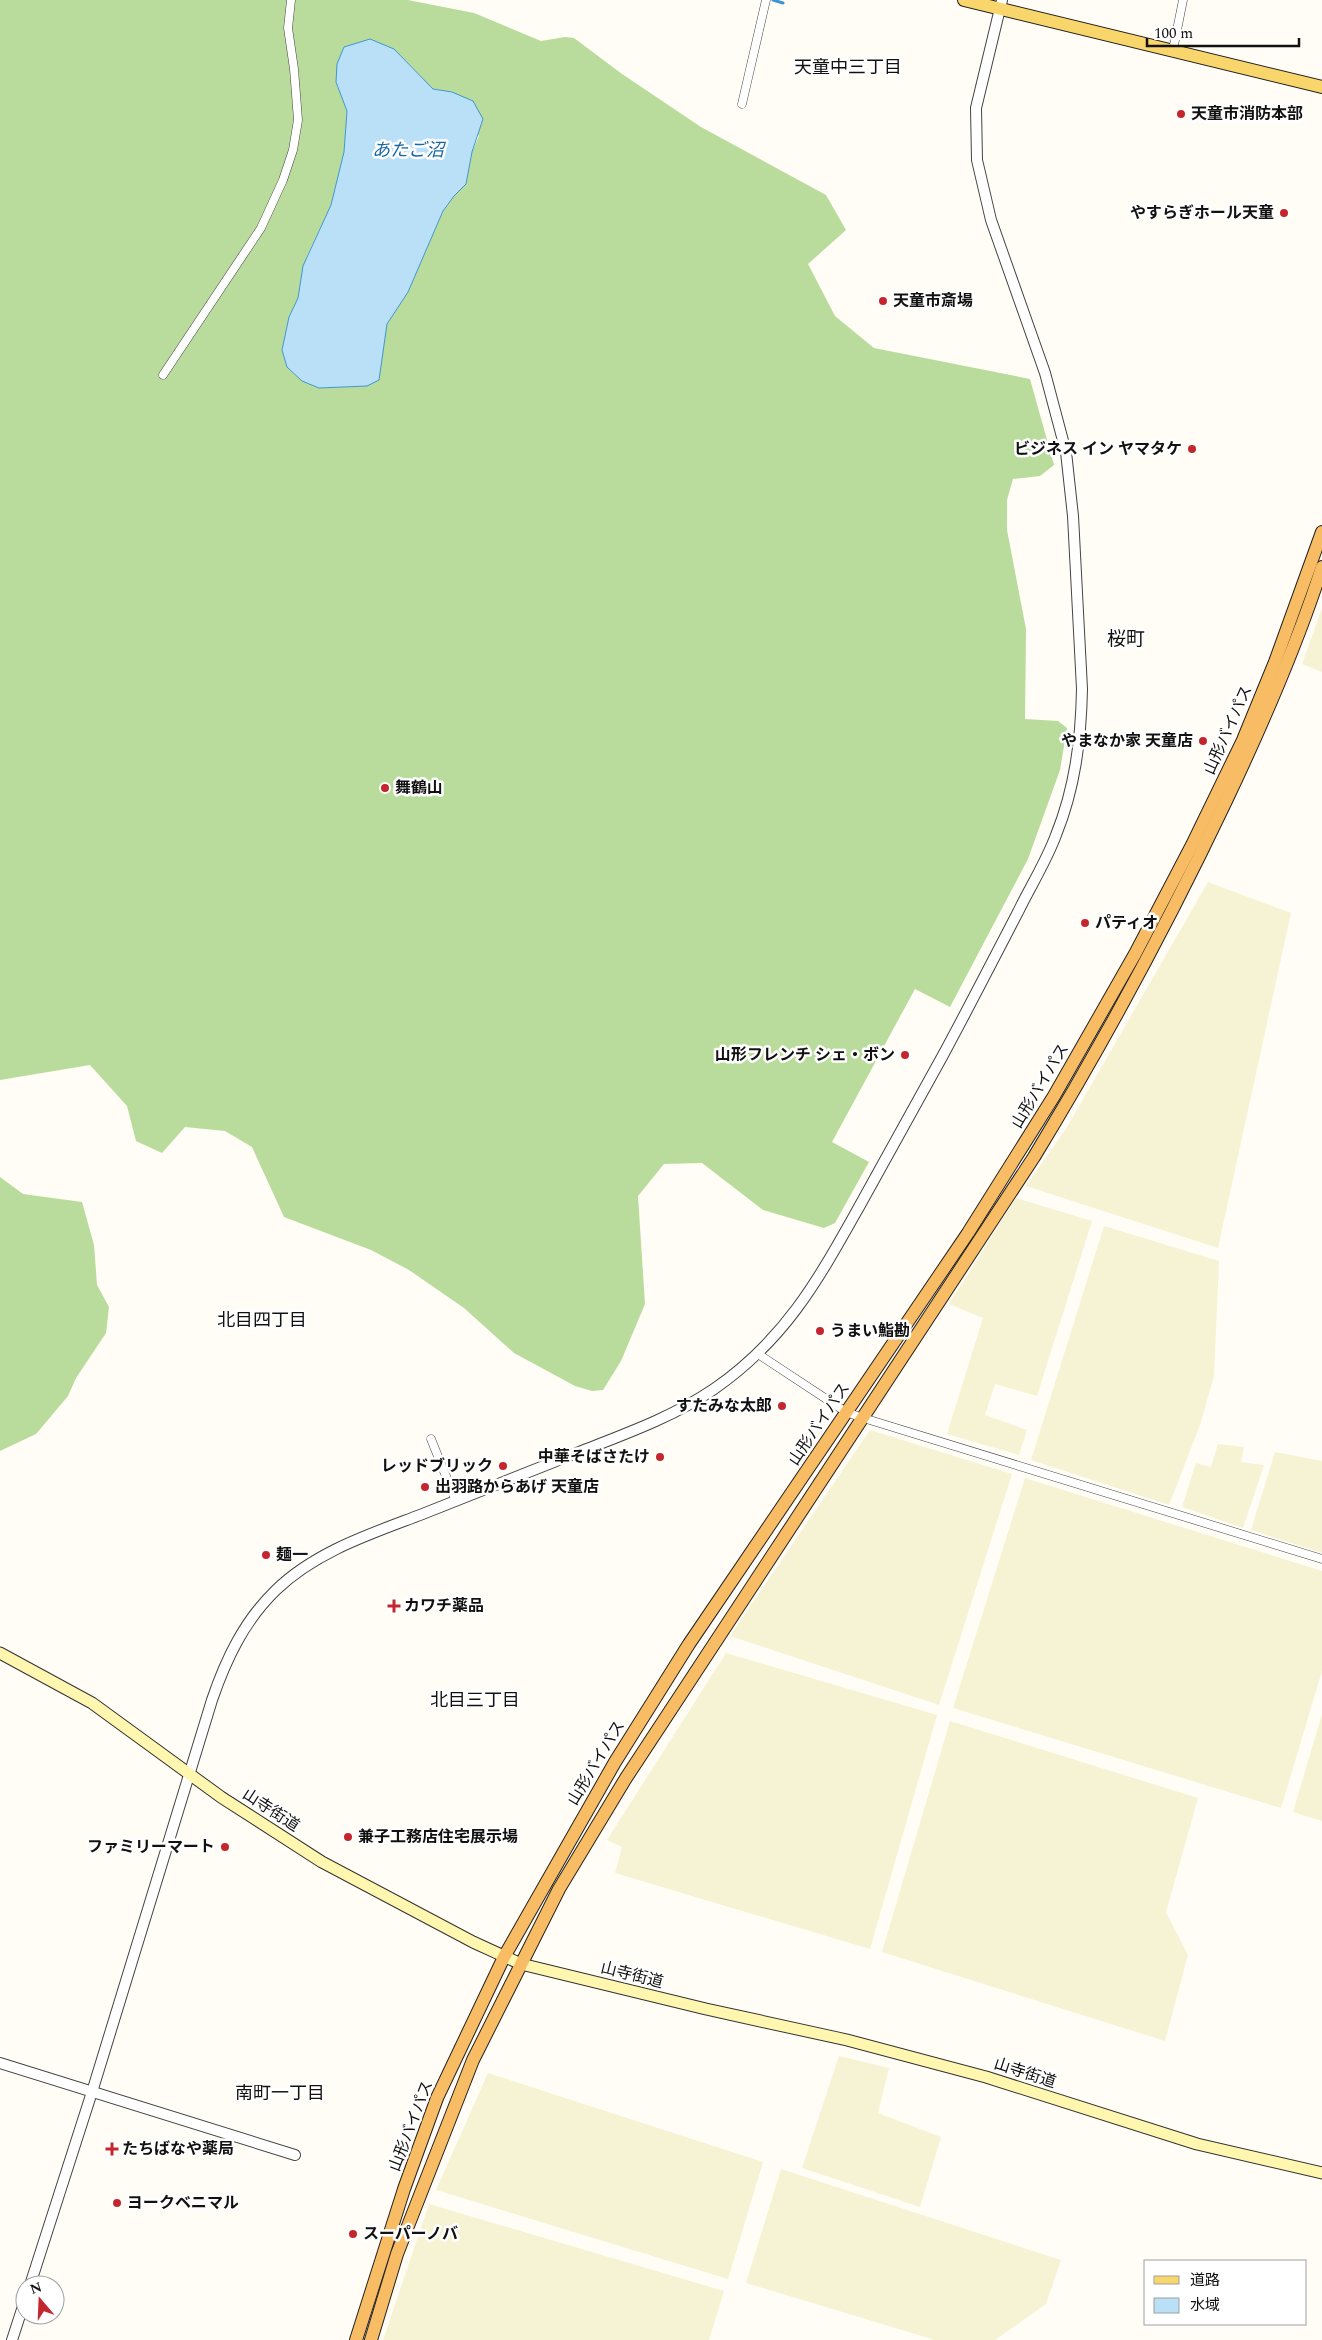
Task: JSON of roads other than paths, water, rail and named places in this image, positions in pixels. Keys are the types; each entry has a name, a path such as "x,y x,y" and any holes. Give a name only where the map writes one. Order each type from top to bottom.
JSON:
{"highway":[{"name":"山形バイパス","path":"356,2340 404,2189 437,2098 504,1957 556,1861 614,1762 690,1644 846,1412 930,1292 1015,1160 1135,954 1192,845 1243,740 1278,654 1322,532"},
{"name":"山形バイパス","path":"371,2340 397,2254 473,2060 559,1889 626,1778 860,1418 1034,1157 1114,1020 1201,852 1259,730 1285,670 1322,567"}],"main road":[{"path":"964,0 1001,4 1322,87"},
{"name":"山寺街道","path":"0,1653 92,1704 267,1828 322,1862 504,1957 521,1964 688,2005 847,2040 986,2077 1197,2144 1322,2173"}],"street":[{"path":"162,375 261,228 283,180 294,150 298,120 294,69 288,28 291,0"},
{"path":"742,104 766,0"},
{"path":"1173,50 1183,0"},
{"path":"33,2275 92,2092 212,1700 232,1648 260,1607 277,1589 298,1572 334,1551 667,1416 712,1390 758,1354 791,1319 816,1282 962,1020 1056,837 1076,770 1082,689 1073,516 1066,452 1045,373 991,220 977,160 976,108 1001,4"},
{"path":"758,1354 846,1412 860,1418 1322,1559"},
{"path":"431,1439 456,1501"},
{"path":"0,2062 295,2156"},
{"path":"13,2340 18,2325"}],"water":[{"name":"あたご沼","path":"370,39 394,49 433,89 452,92 473,101 483,119 472,152 466,184 443,211 408,292 387,324 379,380 367,386 319,388 302,381 287,367 282,350 289,317 298,298 303,266 331,205 344,152 347,111 336,82 337,64 344,47"}],"waterway":[{"path":"773,0 783,3"}],"place":[{"name":"天童市消防本部","path":"1181,114"},
{"name":"やすらぎホール天童","path":"1284,213"},
{"name":"天童市斎場","path":"883,301"},
{"name":"ビジネス イン ヤマタケ","path":"1192,449"},
{"name":"やまなか家 天童店","path":"1203,741"},
{"name":"舞鶴山","path":"385,788"},
{"name":"パティオ","path":"1085,923"},
{"name":"山形フレンチ シェ・ボン","path":"905,1055"},
{"name":"うまい鮨勘","path":"820,1331"},
{"name":"すたみな太郎","path":"782,1406"},
{"name":"中華そばさたけ","path":"660,1457"},
{"name":"レッドブリック","path":"503,1466"},
{"name":"出羽路からあげ 天童店","path":"425,1487"},
{"name":"麺一","path":"266,1555"},
{"name":"カワチ薬品","path":"394,1606"},
{"name":"兼子工務店住宅展示場","path":"348,1837"},
{"name":"ファミリーマート","path":"225,1847"},
{"name":"たちばなや薬局","path":"112,2149"},
{"name":"ヨークベニマル","path":"117,2203"},
{"name":"スーパーノバ","path":"353,2234"}],"district":[{"name":"天童中三丁目","path":"848,67"},
{"name":"桜町","path":"1126,639"},
{"name":"北目四丁目","path":"262,1320"},
{"name":"北目三丁目","path":"475,1700"},
{"name":"南町一丁目","path":"280,2093"}]}
